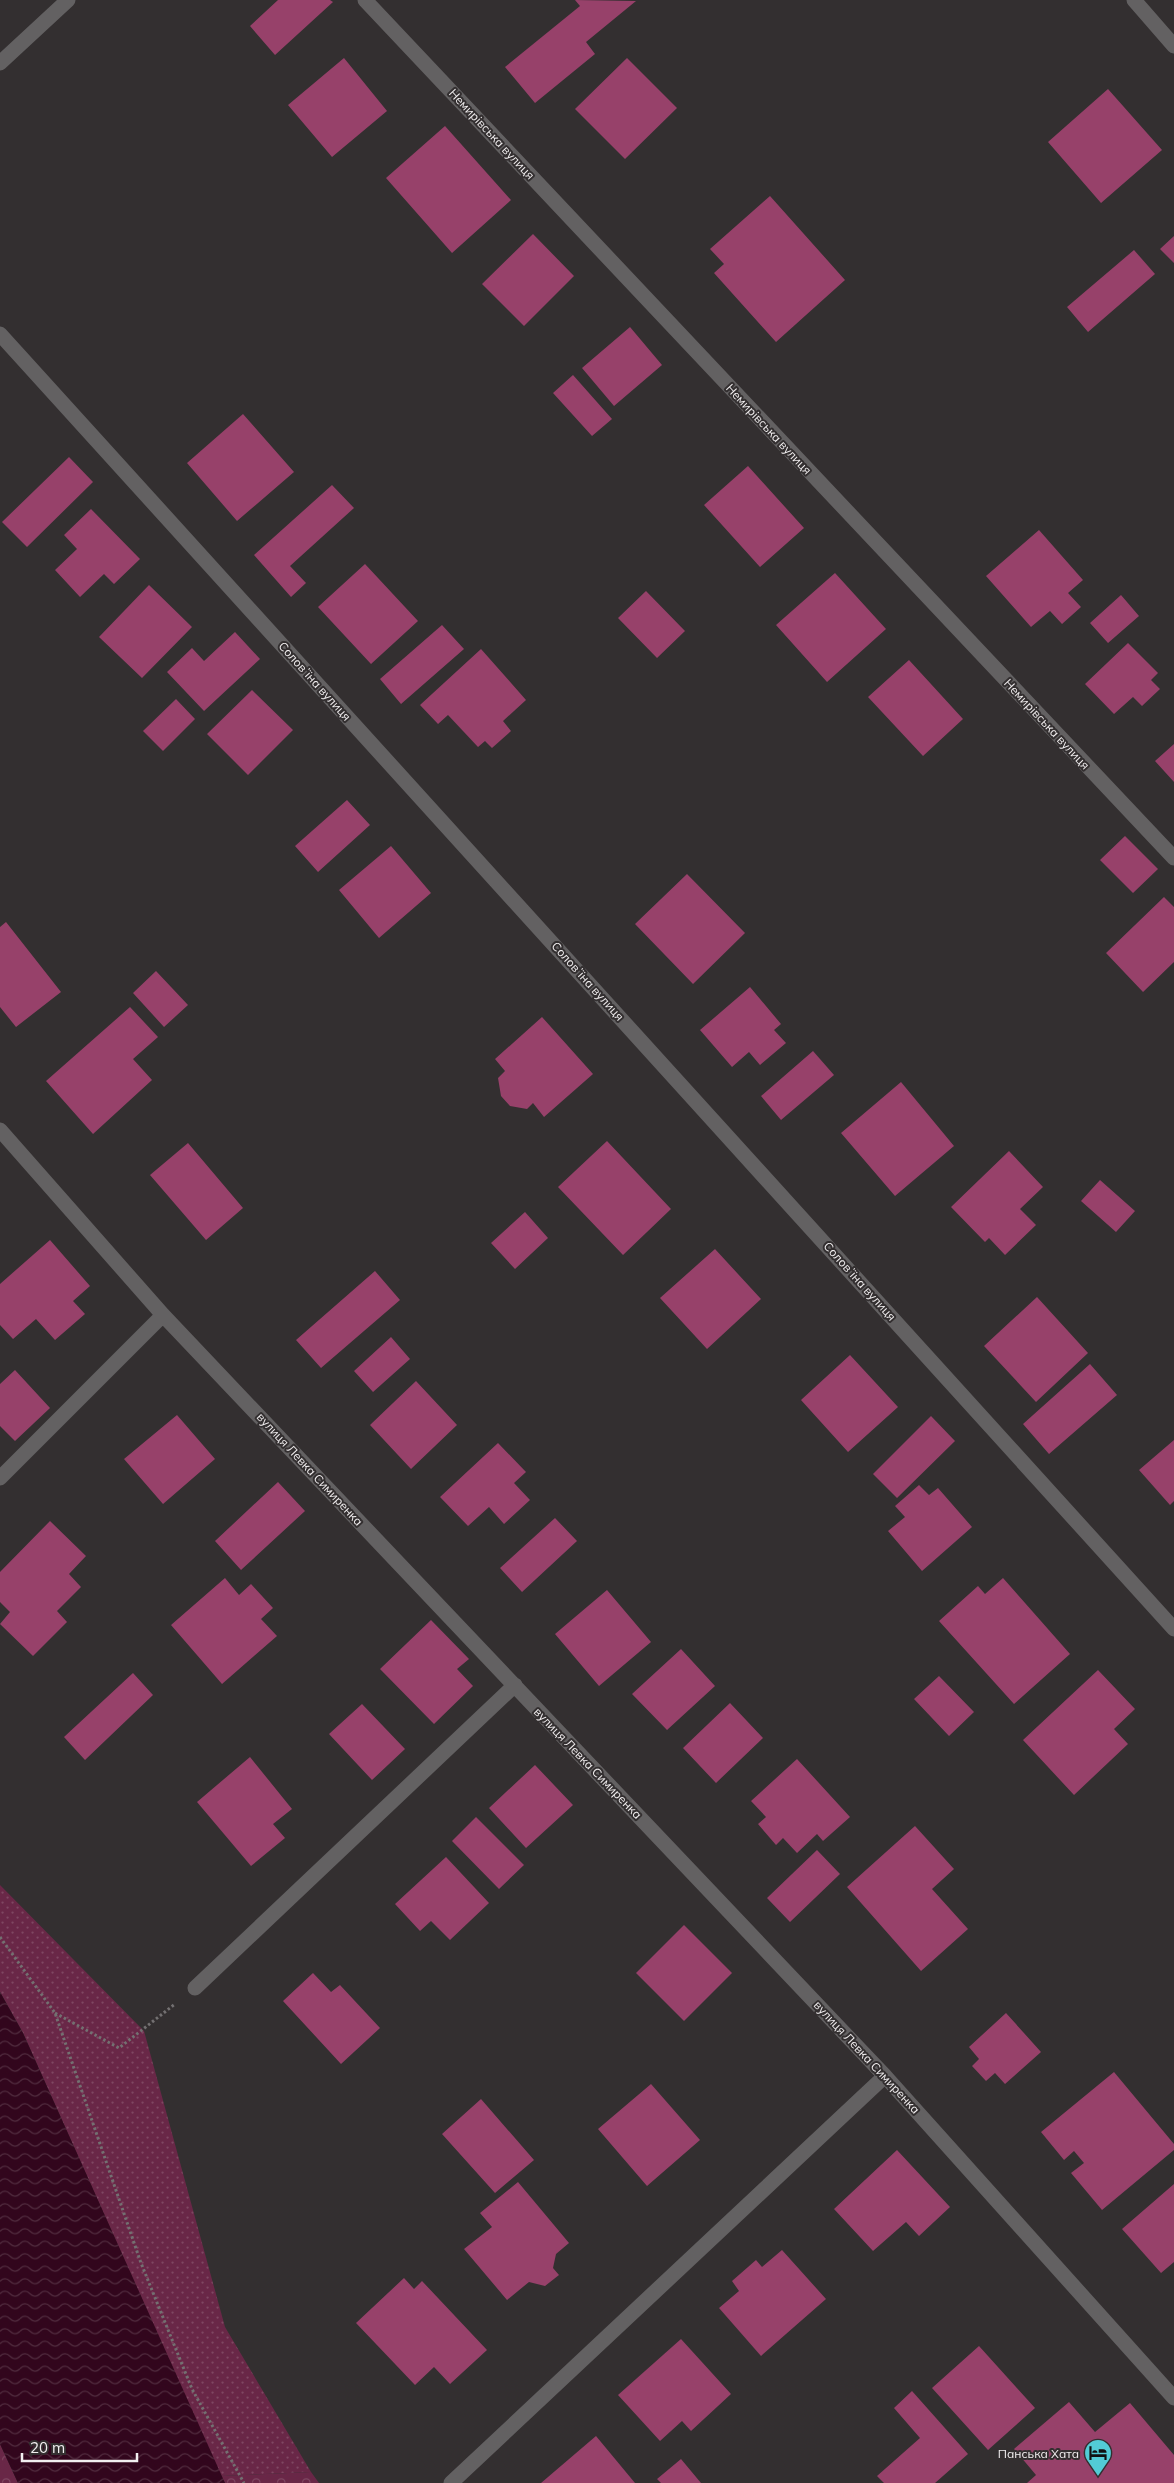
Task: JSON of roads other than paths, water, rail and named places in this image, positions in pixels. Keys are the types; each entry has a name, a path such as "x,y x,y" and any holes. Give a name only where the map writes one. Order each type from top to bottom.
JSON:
{"street":[{"path":"0,63 68,0"},
{"name":"Немирівська вулиця","path":"365,0 1174,858"},
{"path":"1134,0 1174,46"},
{"name":"Соловʼїна вулиця","path":"0,334 1174,1629"},
{"name":"вулиця Левка Симиренка","path":"0,1130 163,1315 885,2076 1174,2398"},
{"path":"0,1478 163,1315"},
{"path":"195,1988 515,1685"},
{"path":"451,2483 885,2076"}],"water":[{"path":"0,1992 23,2033 225,2483 18,2483 0,2444"}],"place":[{"name":"Панська Хата","path":"1098,2477"}]}
